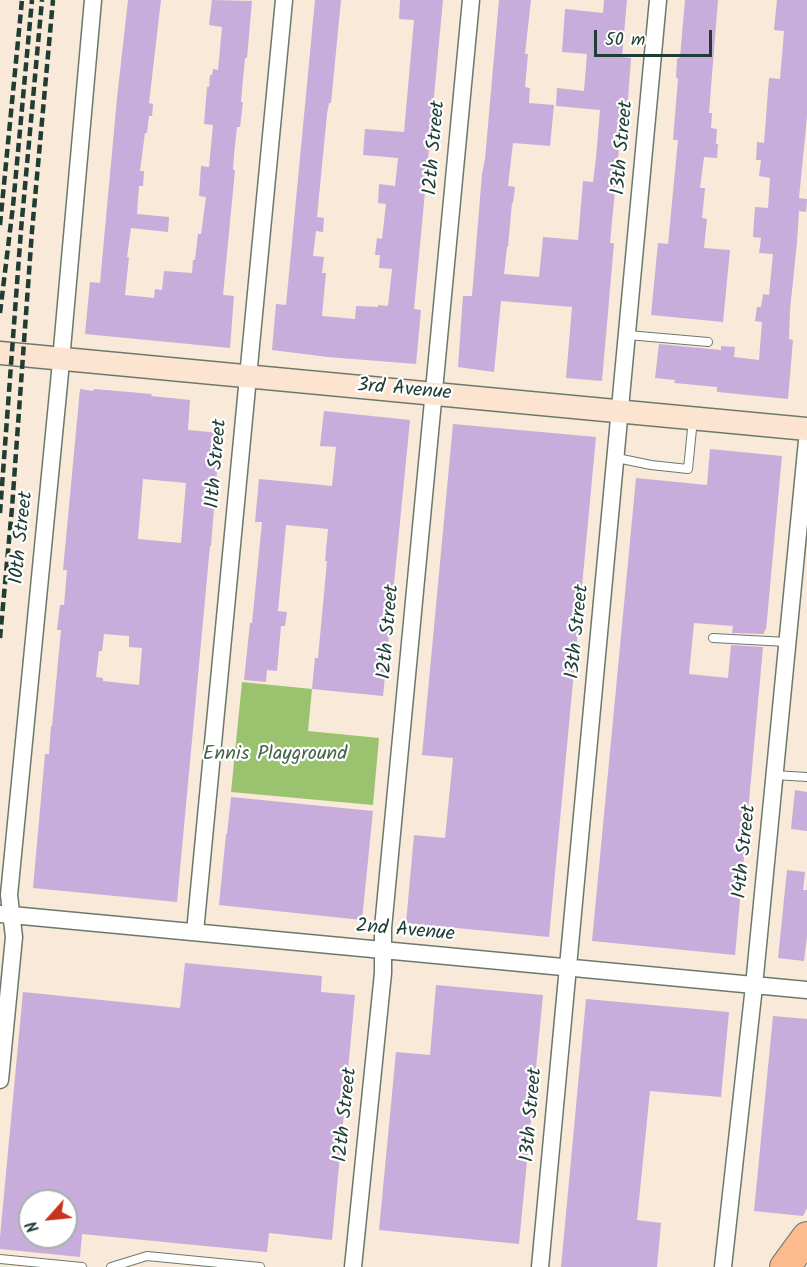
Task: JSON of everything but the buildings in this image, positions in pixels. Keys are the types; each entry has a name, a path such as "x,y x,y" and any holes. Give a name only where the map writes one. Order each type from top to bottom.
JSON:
{"highway":[{"path":"785,1267 807,1237"},
{"path":"803,1267 807,1262"}],"main road":[{"name":"3rd Avenue","path":"0,353 807,429"},
{"path":"779,1267 807,1229"}],"street":[{"name":"10th Street","path":"0,1080 14,938 6,914 61,359 93,0"},
{"name":"11th Street","path":"195,932 284,0"},
{"name":"12th Street","path":"353,1267 382,985 385,905 471,0"},
{"name":"13th Street","path":"540,1267 658,0"},
{"name":"14th Street","path":"723,1267 754,986 807,441"},
{"name":"2nd Avenue","path":"6,914 807,990"}],"lane":[{"path":"628,335 708,342"},
{"path":"617,458 688,469 693,419"},
{"path":"714,638 788,642"},
{"path":"774,775 807,777"},
{"path":"111,1267 147,1256 260,1267"},
{"path":"0,1259 82,1267"}],"green space":[{"name":"Ennis Playground","path":"242,682 312,689 308,731 379,738 373,805 231,792"}],"railway":[{"path":"0,225 22,0"},
{"path":"0,313 13,206 32,0"},
{"path":"0,513 21,230 42,0"},
{"path":"0,638 32,231 53,0"}]}
